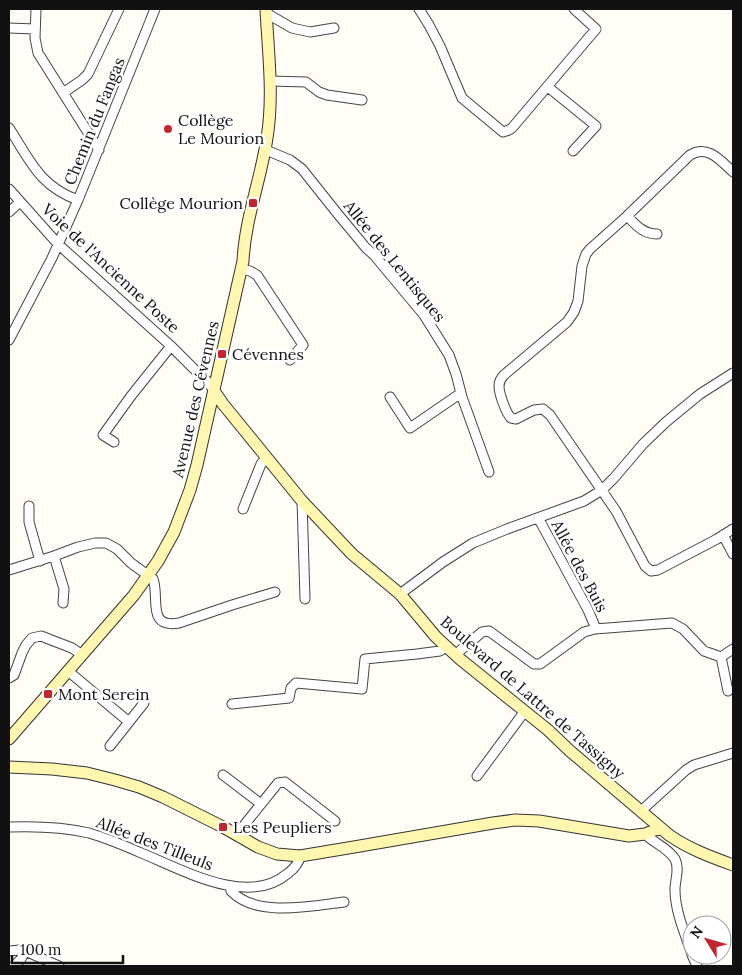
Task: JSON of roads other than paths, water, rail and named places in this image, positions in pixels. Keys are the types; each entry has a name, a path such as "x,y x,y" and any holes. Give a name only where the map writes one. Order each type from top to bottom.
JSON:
{"street":[{"path":"36,9 35,29 38,53 99,150"},
{"path":"63,93 88,74 119,9"},
{"name":"Chemin du Fangas","path":"9,340 13,325 58,244 78,200 155,9"},
{"path":"419,9 440,46 462,98 503,132 512,128 596,30 574,9"},
{"path":"266,11 292,28 310,32 334,28"},
{"name":"Avenue des Cévennes","path":"9,739 118,615 148,575 166,546 183,511 197,465 266,150 270,81 266,11"},
{"path":"9,28 35,29"},
{"path":"270,81 306,82 327,95 362,100"},
{"path":"548,87 596,126 573,151"},
{"path":"9,128 42,177 55,190 78,200"},
{"name":"Allée des Lentisques","path":"266,150 290,160 302,169 337,214 424,315 449,355 489,472"},
{"path":"733,172 714,155 701,151 694,153 590,249 582,266 578,301 574,312 567,322 504,375 499,384 507,411 512,418 516,419 534,410 543,409 550,415 616,511 645,566 651,571 658,570 724,536 733,529"},
{"name":"Voie de l'Ancienne Poste","path":"9,189 58,244 171,346 208,382 214,391"},
{"path":"9,212 20,202"},
{"path":"627,216 642,230 650,234 657,234"},
{"path":"241,269 257,275 303,345 290,360"},
{"path":"114,442 103,435 171,346"},
{"path":"400,594 473,542 584,501 602,490 643,444 666,422 700,394 733,373"},
{"name":"Boulevard de Lattre de Tassigny","path":"214,391 302,502 352,554 400,594 446,647 525,711 660,828 680,843 733,866"},
{"path":"390,397 410,428 461,393"},
{"path":"243,509 261,464 266,458"},
{"path":"302,502 305,599"},
{"path":"29,506 29,522 40,561"},
{"name":"Allée des Buis","path":"536,518 541,522 583,601 595,628"},
{"path":"724,536 733,554"},
{"path":"9,570 78,547 95,543 106,544 117,549 130,563 155,581 157,615 162,622 170,624 179,623 275,592"},
{"path":"54,556 64,589 64,603"},
{"path":"455,655 482,632 489,630 534,664 540,664 584,632 595,628 672,623 683,629 704,651 721,657"},
{"path":"9,678 14,675 22,654 32,638 41,636 72,648 82,655"},
{"path":"232,704 289,698 291,688 296,683 362,690 365,658 440,651 446,647"},
{"path":"721,657 733,648"},
{"path":"721,657 728,691"},
{"path":"68,671 129,722"},
{"path":"110,746 144,703"},
{"path":"478,776 525,711"},
{"path":"641,811 686,770 694,765 733,753"},
{"path":"9,767 86,773 139,787 164,797 264,850 277,854 300,856 515,820 539,821 629,836 645,834 660,828"},
{"path":"223,775 261,804"},
{"path":"238,836 278,782 285,782 335,822"},
{"name":"Allée des Tilleuls","path":"9,827 65,829 89,834 139,851 190,875 230,886 257,886 275,882 283,878 296,866 300,856"},
{"path":"645,834 673,856 678,871 675,886 676,905 682,923"},
{"name":"Allée des Tilleuls","path":"230,886 231,891 240,898 259,906 270,908 306,907 344,902"},
{"path":"9,951 26,951 59,966"},
{"path":"14,966 26,951"}],"place":[{"name":"Collège Le Mourion","path":"168,129"},
{"name":"Collège Mourion","path":"253,203"},
{"name":"Cévennes","path":"222,354"},
{"name":"Mont Serein","path":"48,694"},
{"name":"Les Peupliers","path":"223,827"}]}
